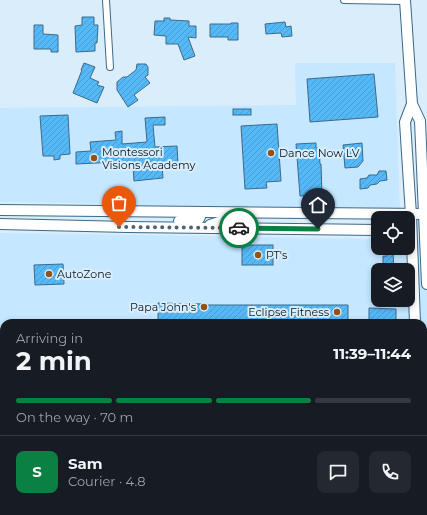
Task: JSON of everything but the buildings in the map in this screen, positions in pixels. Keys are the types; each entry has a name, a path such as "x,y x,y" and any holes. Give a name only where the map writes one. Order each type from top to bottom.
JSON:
{"main road":[{"path":"405,0 412,104 420,121 426,214 427,284"},
{"path":"411,211 405,122 412,104"},
{"path":"371,214 4,210 4,225 371,230"},
{"path":"153,227 161,223 199,219 200,212"},
{"path":"208,228 210,225 225,220 262,219 269,217 272,213"},
{"path":"415,215 426,214"},
{"path":"415,230 426,230"},
{"path":"411,255 415,319"}],"street":[{"path":"106,0 110,67"},
{"path":"344,0 405,0"}],"shaded area":[{"path":"295,63 395,63 400,211 0,202 0,108 296,105"},
{"path":"0,233 371,239 371,255 415,255 415,238 427,238 427,319 0,319"}],"way so far":[{"path":"119,227 239,228"}],"place":[{"name":"Dance Now LV","path":"271,153"},
{"name":"Montessori Visions Academy","path":"94,158"},
{"name":"PT's","path":"258,255"},
{"name":"AutoZone","path":"49,274"},
{"name":"Papa John's","path":"204,307"},
{"name":"Eclipse Fitness","path":"337,312"}],"route":[{"path":"239,228 318,229"}]}
